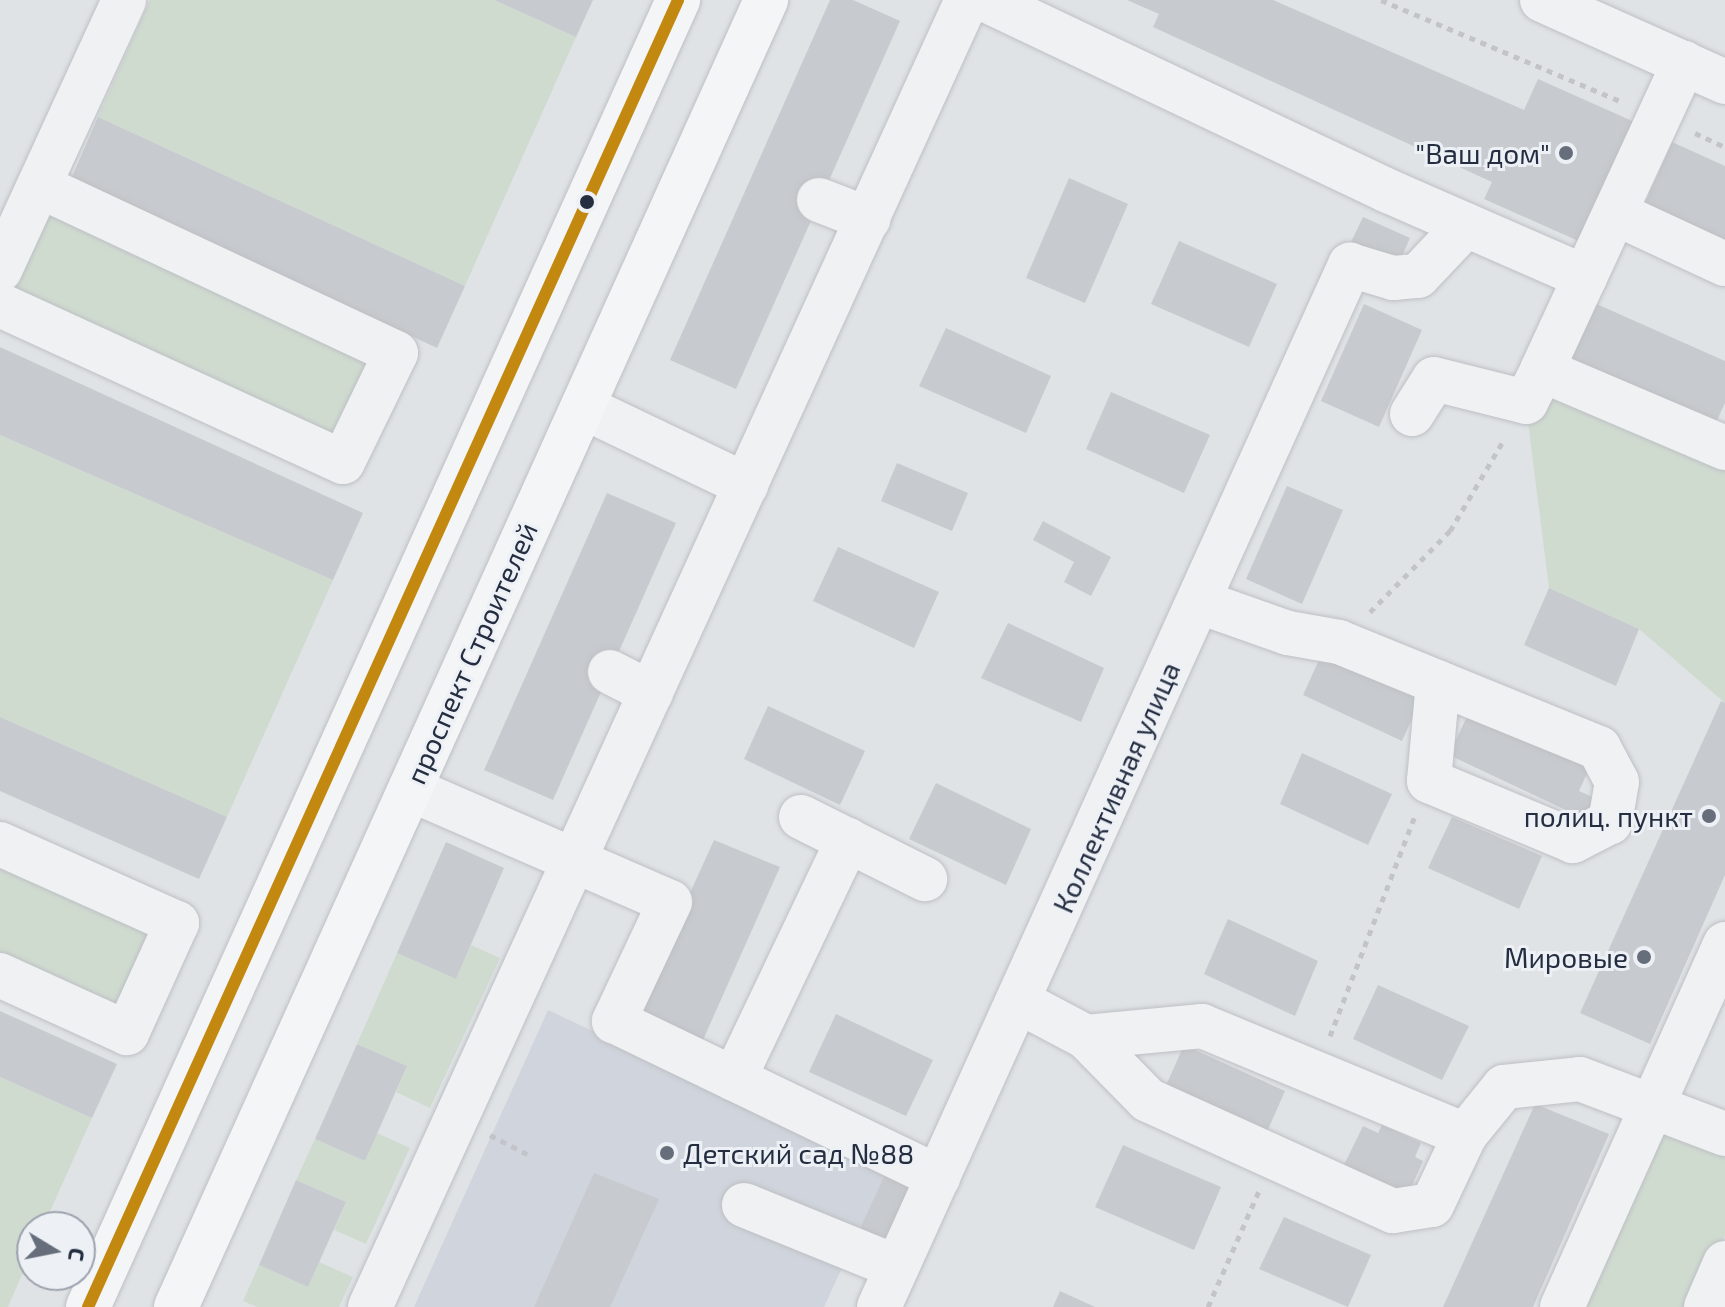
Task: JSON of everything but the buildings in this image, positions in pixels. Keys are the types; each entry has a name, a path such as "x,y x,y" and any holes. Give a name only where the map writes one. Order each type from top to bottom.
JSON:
{"main road":[{"path":"88,1307 678,0"},
{"name":"проспект Строителей","path":"184,1305 410,789 766,0"}],"street":[{"path":"0,270 124,0"},
{"path":"370,1307 967,0"},
{"path":"986,0 1466,225 1585,277"},
{"path":"1542,0 1725,82"},
{"path":"1534,386 1684,63"},
{"path":"0,305 343,462 396,353 39,186"},
{"path":"819,200 868,219"},
{"path":"1615,213 1725,264"},
{"name":"Коллективная улица","path":"879,1307 1350,265 1393,278 1418,276 1466,225"},
{"path":"1412,414 1434,379 1534,386 1725,448"},
{"path":"583,407 746,485"},
{"path":"1200,602 1288,633 1339,642 1438,682"},
{"path":"610,672 651,693"},
{"path":"410,789 670,902 614,1021 938,1177"},
{"path":"801,817 925,879"},
{"path":"734,1079 848,840"},
{"path":"0,844 177,923 127,1033 0,975"},
{"path":"1562,1307 1725,944"},
{"path":"1018,1001 1086,1037 1148,1100 1393,1211 1432,1205 1465,1135 1504,1087 1580,1079 1654,1103 1725,1134"},
{"path":"1086,1037 1202,1026 1465,1135"},
{"path":"744,1205 897,1267"},
{"path":"1709,1306 1725,1263"}],"path":[{"path":"1381,0 1725,147"},
{"path":"1339,642 1450,531 1534,386"}],"shaded area":[{"path":"150,0 494,0 576,37 465,286 98,117"},
{"path":"39,186 396,353 343,462 0,305"},
{"path":"1521,367 1725,453 1725,703 1639,629 1549,588"},
{"path":"0,435 333,580 227,817 0,717"},
{"path":"0,851 171,926 124,1026 0,969"},
{"path":"471,945 500,958 430,1108 396,1092 407,1066 357,1044 397,953 456,979"},
{"name":"Детский сад №88","path":"548,1010 887,1170 824,1307 414,1307"},
{"path":"0,1077 92,1118 50,1211 16,1211 16,1289 8,1307 0,1307"},
{"path":"1657,1112 1725,1140 1725,1235 1693,1307 1569,1307"},
{"path":"377,1133 410,1148 366,1244 334,1230 346,1202 296,1180 315,1139 365,1161"},
{"path":"319,1262 353,1277 339,1307 257,1307 243,1301 259,1265 308,1287"}],"transit line":[{"path":"88,1307 678,0"}],"place":[{"name":"\"Ваш дом\"","path":"1566,153"},
{"name":"полиц. пункт","path":"1709,816"},
{"name":"Мировые","path":"1644,957"},
{"name":"Детский сад №88","path":"667,1153"}]}
